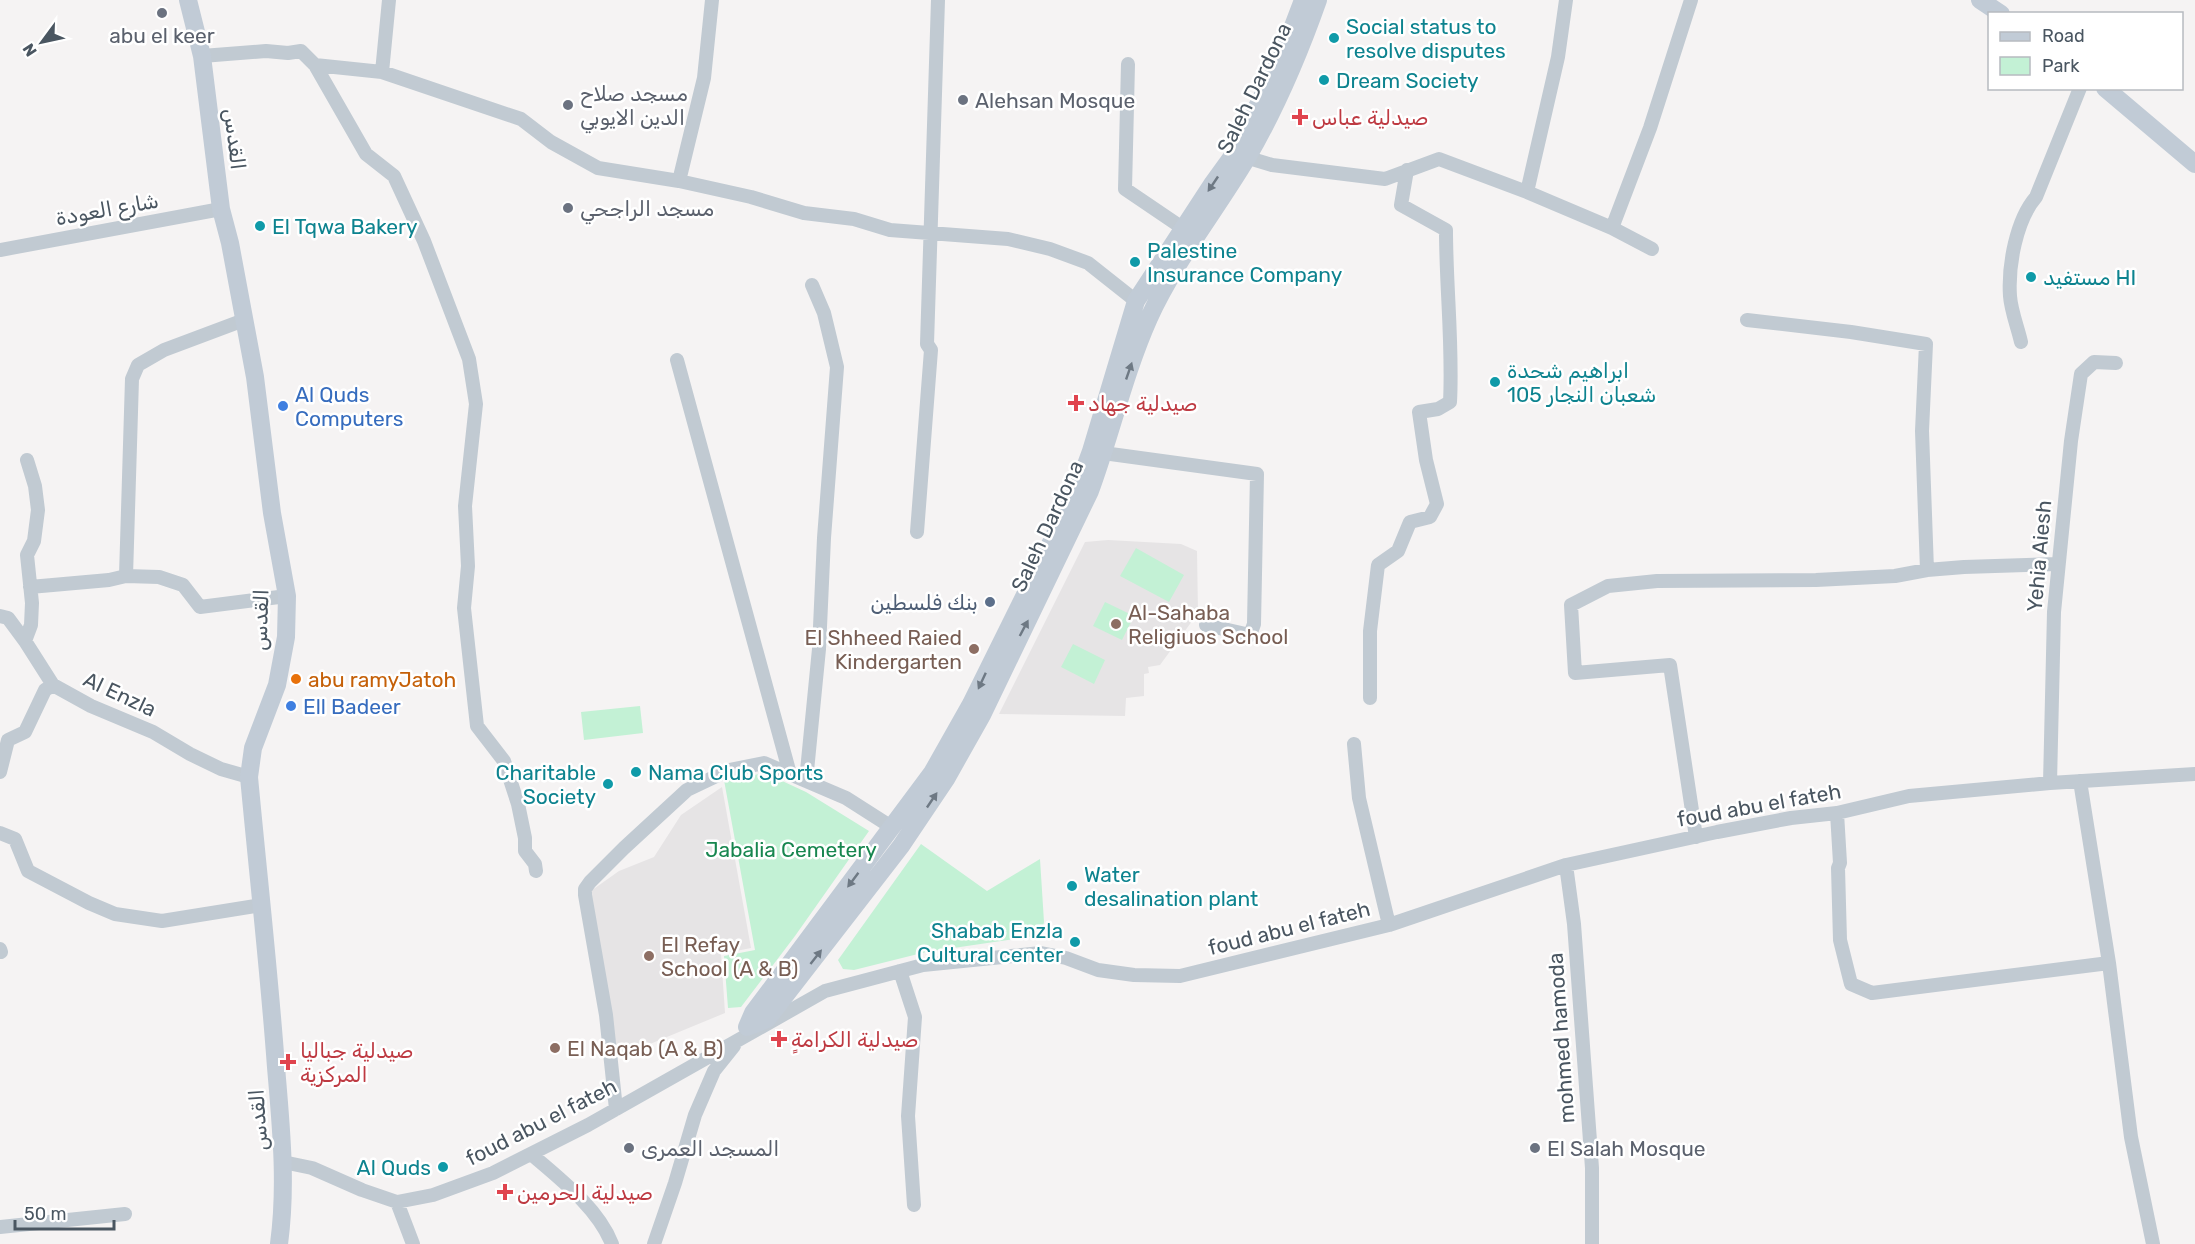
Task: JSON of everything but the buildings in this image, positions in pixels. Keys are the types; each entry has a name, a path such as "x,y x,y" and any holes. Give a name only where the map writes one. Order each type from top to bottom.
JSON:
{"street":[{"name":"القدس","path":"188,0 202,56 221,209 230,243 255,377 272,513 287,596 286,638 277,685 253,748 249,777 284,1162 279,1244"},
{"path":"382,72 389,0"},
{"path":"679,181 704,78 712,0"},
{"path":"917,532 931,350 927,344 938,0"},
{"name":"Saleh Dardona","path":"654,1244 675,1184 695,1115 714,1071 743,1034 753,1013 932,773 971,704 1098,452 1136,301 1213,183 1241,156 1303,0"},
{"name":"Saleh Dardona","path":"743,1034 767,1019 901,846 946,779 981,715 1075,524 1098,452 1150,317 1241,156 1275,105 1318,0"},
{"path":"1527,192 1558,57 1566,0"},
{"path":"1612,228 1650,128 1691,0"},
{"path":"1980,0 1998,12"},
{"path":"202,56 301,51 315,65 366,154 394,176 423,241 469,359 476,404 465,506 468,566 464,608 477,726 504,760 518,804 525,838 525,851 536,871"},
{"path":"1128,64 1125,189 1184,229"},
{"path":"315,65 382,72 521,119 551,142 598,168 679,181 751,197 804,213 854,219 890,230 1008,239 1050,249 1088,263 1136,301"},
{"path":"2021,342 2010,299 2010,276 2019,230 2028,207 2036,197 2079,90"},
{"path":"2107,90 2195,164"},
{"path":"1241,156 1272,165 1385,179 1439,159 1527,192 1612,228 1652,249"},
{"path":"1370,698 1370,631 1378,565 1398,551 1410,522 1430,517 1437,504 1426,460 1419,412 1438,409 1450,402 1452,362 1446,278 1446,230 1401,205 1407,170"},
{"name":"شارع العودة","path":"0,250 221,209"},
{"path":"806,781 819,649 824,538 837,367 824,313 812,285"},
{"path":"126,576 132,379 138,365 164,350 244,320"},
{"path":"1747,320 1851,332 1926,344 1922,431 1927,570"},
{"path":"677,360 790,774"},
{"name":"Yehia Aiesh","path":"2050,783 2054,612 2071,441 2081,374 2094,362 2116,363"},
{"path":"1098,452 1257,474 1254,624 1250,635 1206,625"},
{"path":"25,641 31,625 27,555 34,541 38,510 35,486 27,460"},
{"path":"1696,837 1670,665 1575,673 1570,604 1608,586 1657,581 1828,579 1894,576 1927,570 2058,564"},
{"path":"30,587 109,580 126,576 159,577 183,585 200,607 287,596"},
{"name":"Al Enzla","path":"0,616 8,618 53,685 91,706 153,732 221,769 249,777"},
{"path":"0,772 8,740 26,732 45,690 53,685"},
{"path":"1354,744 1359,798 1389,925"},
{"path":"616,1109 606,1015 585,890 624,848 687,790 729,770 764,763 846,798 893,828"},
{"name":"foud abu el fateh","path":"397,1202 433,1195 494,1173 616,1109 743,1034 825,991 923,965 1041,953 1066,958 1098,970 1134,975 1180,976 1389,925 1566,865 1696,837 1791,819 1837,813 1909,796 2050,783 2195,774"},
{"path":"2080,781 2109,963 2131,1137 2153,1244"},
{"path":"1837,813 1840,863 1838,868 1840,940 1851,984 1872,993 2109,963"},
{"path":"0,833 15,839 28,871 115,914 162,921 261,906"},
{"name":"mohmed hamoda","path":"1566,865 1574,924 1592,1168 1592,1244"},
{"path":"900,971 915,1017 908,1116 914,1205"},
{"path":"531,1154 568,1186 600,1223 612,1244"},
{"path":"284,1162 312,1168 362,1190 397,1202 414,1244"},
{"path":"0,1227 125,1214"}],"shaded area":[{"name":"Al-Sahaba Religiuos School","path":"1108,540 1181,544 1197,551 1198,613 1160,665 1148,667 1149,673 1144,674 1144,696 1126,698 1125,716 999,714 1085,542"},
{"path":"722,787 751,948 721,954 725,1013 616,1058 588,893 619,871 654,857 681,815"}],"green space":[{"path":"1136,548 1184,575 1169,602 1120,576"},
{"path":"1105,602 1134,616 1122,640 1093,626"},
{"path":"1073,644 1105,660 1094,684 1061,667"},
{"path":"640,706 643,733 584,740 581,712"},
{"name":"Jabalia Cemetery","path":"765,773 806,792 869,831 795,936 741,1007 728,1008 724,956 755,950 724,780"},
{"name":"Jabalia Cemetery","path":"921,844 987,891 1040,859 1044,922 1041,935 926,952 854,970 843,969 838,960"}],"place":[{"name":"abu el keer","path":"162,13"},
{"name":"Social status to resolve disputes","path":"1334,38"},
{"name":"Dream Society","path":"1324,80"},
{"name":"Alehsan Mosque","path":"963,100"},
{"name":"مسجد صلاح الدين الايوبي","path":"568,105"},
{"name":"صيدلية عباس","path":"1300,117"},
{"name":"مسجد الراجحي","path":"568,208"},
{"name":"El Tqwa Bakery","path":"260,226"},
{"name":"Palestine Insurance Company","path":"1135,262"},
{"name":"مستفيد HI","path":"2031,277"},
{"name":"ابراهيم شحدة شعبان النجار 105","path":"1495,382"},
{"name":"صيدلية جهاد","path":"1076,403"},
{"name":"Al Quds Computers","path":"283,406"},
{"name":"بنك فلسطين","path":"990,602"},
{"name":"Al-Sahaba Religiuos School","path":"1116,624"},
{"name":"El Shheed Raied Kindergarten","path":"974,649"},
{"name":"abu ramyJatoh","path":"296,679"},
{"name":"Ell Badeer","path":"291,706"},
{"name":"Nama Club Sports","path":"636,772"},
{"name":"Charitable Society","path":"608,784"},
{"name":"Water desalination plant","path":"1072,886"},
{"name":"Shabab Enzla Cultural center","path":"1075,942"},
{"name":"El Refay School (A & B)","path":"649,956"},
{"name":"ِِصيدلية الكرامة","path":"779,1039"},
{"name":"El Naqab (A & B)","path":"555,1048"},
{"name":"صيدلية جباليا المركزية","path":"288,1062"},
{"name":"المسجد العمرى","path":"629,1148"},
{"name":"El Salah Mosque","path":"1535,1148"},
{"name":"Al Quds","path":"443,1167"},
{"name":"صيدلية الحرمين","path":"505,1192"}]}
